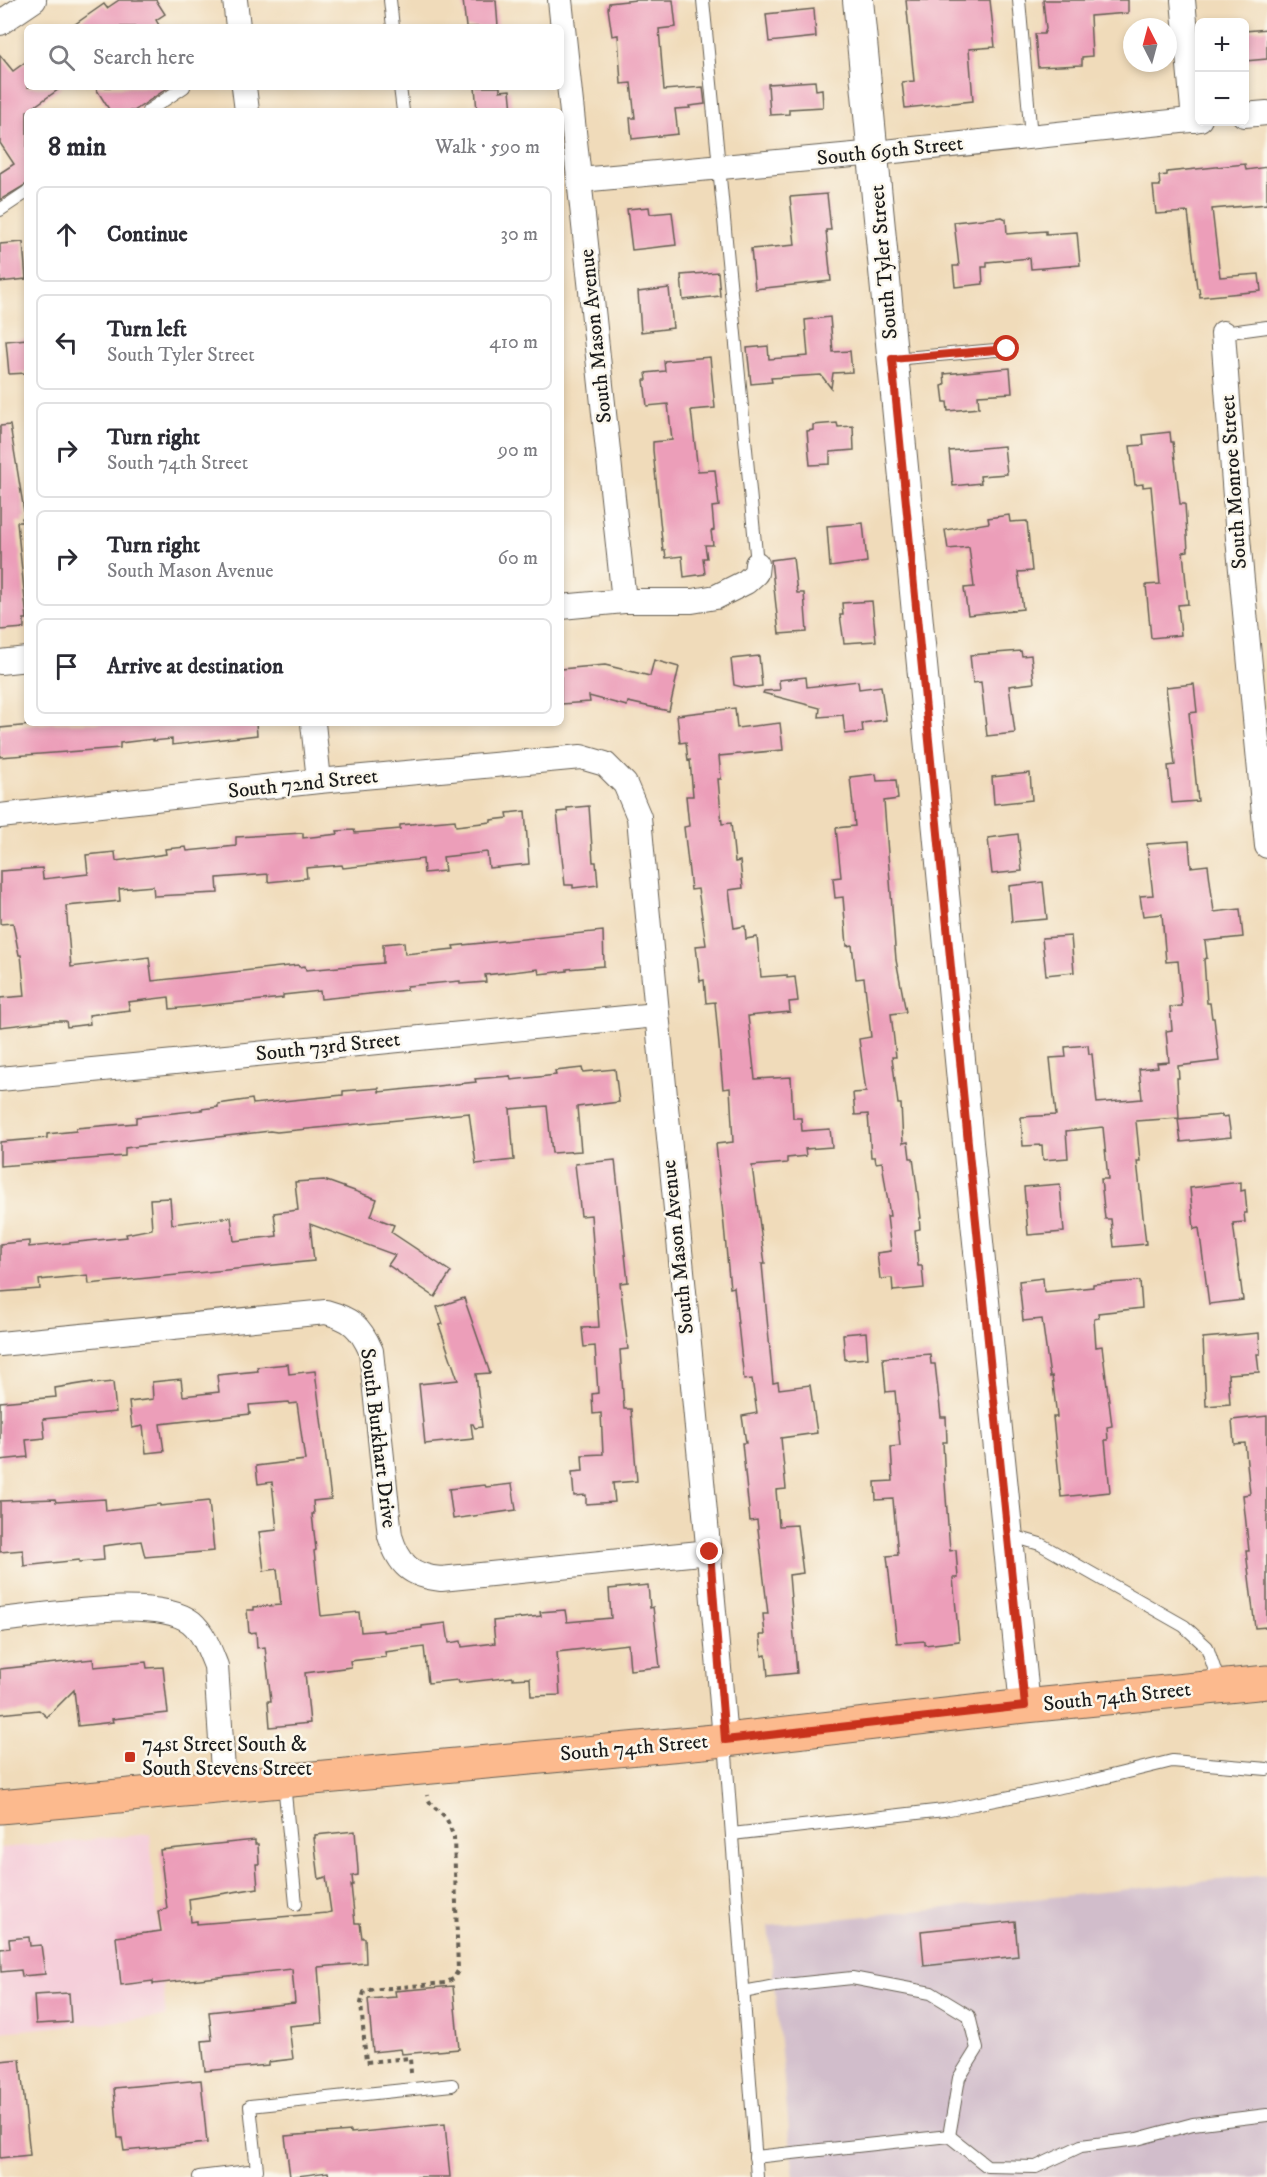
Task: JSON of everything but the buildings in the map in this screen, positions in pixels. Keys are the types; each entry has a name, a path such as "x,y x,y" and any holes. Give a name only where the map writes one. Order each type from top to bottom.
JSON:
{"main road":[{"name":"South 74th Street","path":"0,1807 725,1740 1025,1706 1267,1682"}],"street":[{"path":"0,23 34,0"},
{"path":"235,0 238,24"},
{"name":"South Mason Avenue","path":"560,0 563,24"},
{"name":"South Tyler Street","path":"858,0 1025,1706"},
{"path":"1183,0 1195,102"},
{"name":"South Mason Avenue","path":"564,36 624,601"},
{"path":"244,90 247,108"},
{"path":"1249,115 1267,113"},
{"name":"South 69th Street","path":"580,180 874,153 1195,119"},
{"name":"South Monroe Street","path":"1223,333 1238,538 1267,846"},
{"path":"564,607 624,601 692,601 716,597 746,582 756,573 757,564"},
{"path":"0,662 24,659"},
{"path":"313,726 319,781"},
{"name":"South 72nd Street","path":"0,816 319,781 581,757 605,764"},
{"name":"South Mason Avenue","path":"605,764 625,784 639,817 656,1015 710,1552 725,1740"},
{"name":"South 73rd Street","path":"0,1079 656,1015"},
{"name":"South Burkhart Drive","path":"0,1344 326,1312 345,1317 364,1334 371,1351 390,1536 402,1561 415,1573 422,1577 441,1579 710,1552"},
{"path":"0,1620 143,1608 171,1613 190,1622 208,1647 216,1666 224,1785"}],"lane":[{"path":"390,0 393,24"},
{"path":"703,0 757,564"},
{"path":"1019,0 1031,137"},
{"path":"152,108 180,90"},
{"path":"400,90 403,108"},
{"path":"0,210 24,194"},
{"path":"1223,333 1267,327"},
{"path":"892,359 1007,349"},
{"path":"1008,1535 1040,1544 1184,1626 1207,1647 1220,1686"},
{"path":"725,1740 757,2177"},
{"path":"732,1834 944,1810 1086,1782 1173,1761 1267,1769"},
{"path":"283,1780 296,1904"},
{"path":"743,1992 852,1978 931,1993 969,2016 977,2049 959,2078 949,2136"},
{"path":"199,2177 256,2170 250,2106 452,2085"},
{"path":"755,2157 949,2136 987,2166 1036,2167 1082,2146 1137,2139 1193,2124 1267,2115"}],"path":[{"path":"412,2089 410,2058 366,2062 361,2003 364,1992 368,1990 445,1983 453,1979 458,1971 454,1837 445,1817 427,1799 423,1767"}],"shaded area":[{"path":"150,1834 166,2017 0,2032 0,1848"},
{"path":"1267,1875 1267,2177 794,2177 768,1926"}],"place":[{"name":"74st Street South & South Stevens Street","path":"130,1757"}],"route":[{"path":"710,1552 725,1740 1025,1706 892,359 1007,349"}]}
